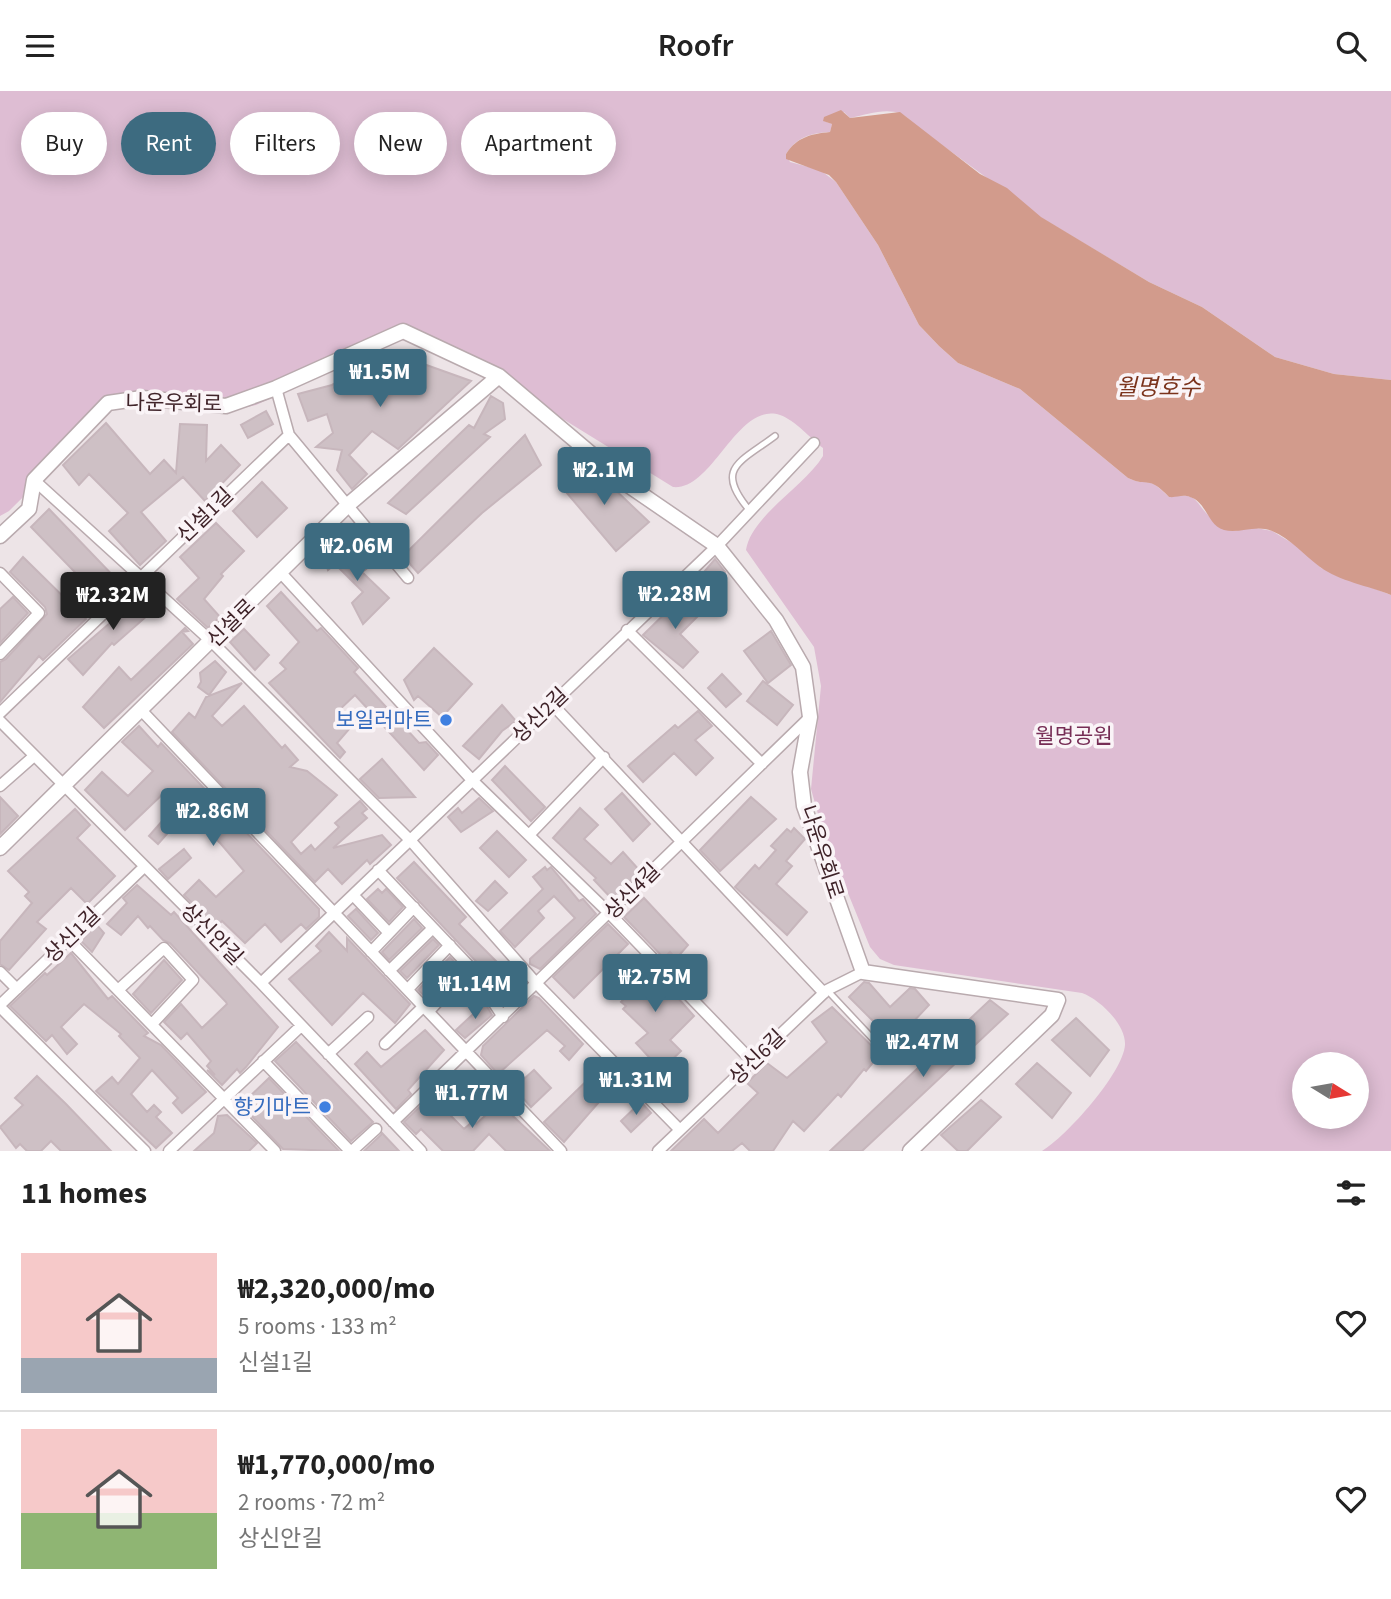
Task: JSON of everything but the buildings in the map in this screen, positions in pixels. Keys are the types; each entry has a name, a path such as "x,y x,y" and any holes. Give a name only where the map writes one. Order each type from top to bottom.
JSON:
{"street":[{"name":"나운우회로","path":"0,536 29,509 34,481 108,403 142,398 226,406 276,389 403,331 499,376 628,485 717,546 776,620 803,667 810,717 800,772 804,806 863,972"},
{"name":"신설로","path":"0,848 349,505 499,376"},
{"path":"276,389 289,435 408,578"},
{"name":"신설1길","path":"0,713 289,435"},
{"name":"상신2길","path":"261,983 717,546 814,443"},
{"path":"34,481 142,575 410,840 537,983 680,1130"},
{"path":"0,573 39,613 0,654"},
{"path":"281,573 471,780 610,914 752,1061"},
{"path":"627,630 762,764"},
{"path":"552,704 825,992"},
{"path":"141,710 561,1151"},
{"name":"상신4길","path":"393,1122 810,717"},
{"name":"상신안길","path":"0,721 261,983 421,1151"},
{"path":"0,786 34,756"},
{"path":"529,835 604,757"},
{"name":"상신1길","path":"0,1006 144,867"},
{"path":"378,870 470,967 503,1017"},
{"path":"353,895 389,933"},
{"path":"371,953 414,907"},
{"path":"389,971 433,928"},
{"path":"68,939 275,1151"},
{"path":"408,989 450,945"},
{"path":"118,990 164,948 193,980 152,1024"},
{"path":"385,1044 470,967"},
{"path":"0,972 17,989"},
{"path":"863,972 1058,1000 1052,1015 910,1151"},
{"name":"상신6길","path":"658,1151 825,992 863,972"},
{"path":"0,1006 145,1151"},
{"path":"328,1054 368,1017"},
{"path":"169,1151 301,1026"},
{"path":"263,1061 351,1151 376,1129"}],"lane":[{"path":"750,511 733,491 732,472 737,464 775,436"},
{"path":"825,992 887,1054"}],"green space":[{"name":"월명공원","path":"0,91 1391,91 1391,380 1334,374 1275,357 1202,307 1149,282 1040,217 899,113 883,111 850,118 844,112 824,121 832,124 830,132 805,137 786,154 790,162 820,170 836,182 878,245 919,325 958,363 1020,389 1128,478 1151,483 1169,497 1191,497 1212,519 1234,531 1251,527 1272,531 1302,549 1321,568 1391,595 1391,1151 1042,1151 1065,1132 1092,1103 1122,1057 1124,1037 1110,1013 1082,993 894,965 880,959 870,947 823,832 811,789 821,686 814,647 746,550 758,525 823,456 823,448 786,417 765,414 751,421 701,475 687,484 673,487 516,390 409,339 395,342 256,405 220,410 149,405 113,408 9,511 0,516"}],"water":[{"name":"월명호수","path":"841,110 850,118 900,112 980,174 1007,188 1041,217 1149,282 1202,307 1275,357 1334,374 1391,380 1391,595 1328,572 1272,531 1260,528 1230,531 1218,527 1196,500 1184,496 1169,497 1152,484 1128,478 1020,389 958,363 919,325 878,245 836,182 829,175 786,159 790,148 800,140 830,132 832,124 823,121 824,117"}],"place":[{"name":"보일러마트","path":"446,720"},
{"name":"향기마트","path":"325,1107"}]}
